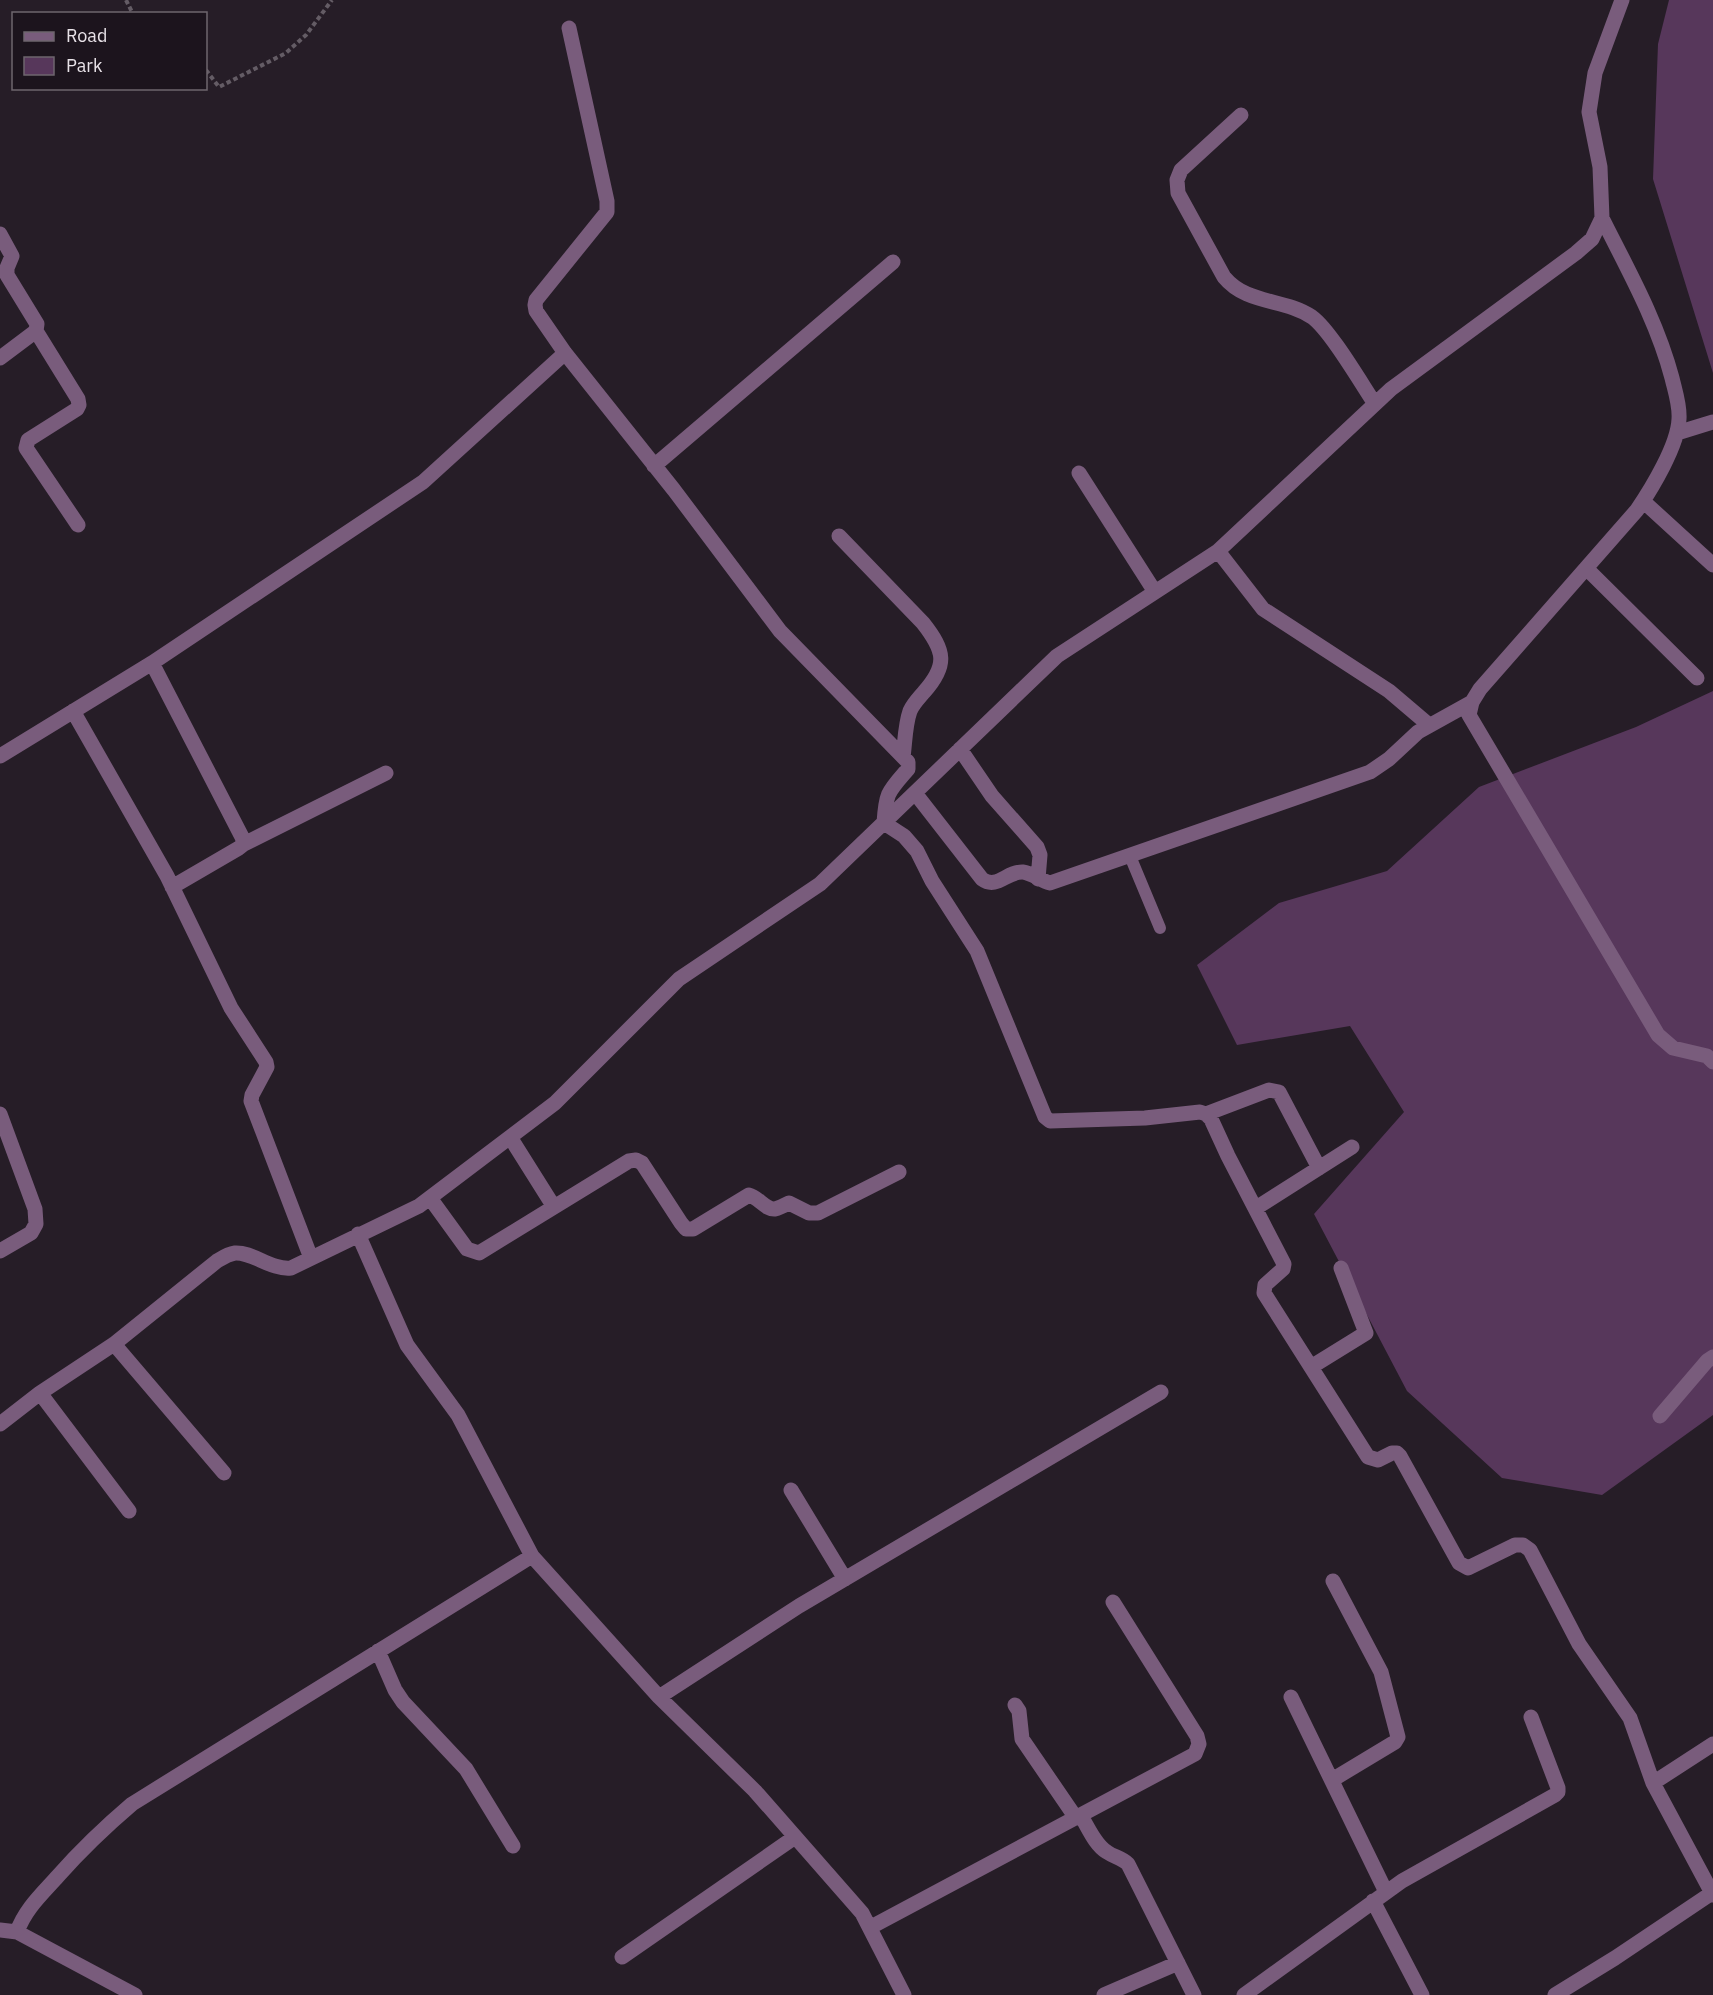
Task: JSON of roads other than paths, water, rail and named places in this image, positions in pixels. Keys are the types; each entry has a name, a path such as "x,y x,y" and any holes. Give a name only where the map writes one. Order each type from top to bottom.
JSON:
{"street":[{"path":"1622,0 1595,73 1588,112 1600,167 1602,218 1644,302 1666,359 1677,398 1679,417 1677,433 1651,490 1643,501 1480,689 1472,702 1469,715 1658,1035 1673,1048 1707,1056 1713,1062"},
{"path":"569,28 607,201 607,213 536,300 535,305 565,353 780,631 908,762 908,769 889,790 884,823"},
{"path":"1240,114 1181,170 1176,180 1178,194 1231,286 1241,293 1311,316 1321,324 1375,404"},
{"path":"0,1424 39,1393 114,1344 217,1261 228,1255 236,1253 283,1269 291,1269 358,1234 419,1206 430,1198 555,1103 680,978 820,884 1057,656 1218,550 1400,382 1576,253 1592,238 1602,218"},
{"path":"0,234 12,256 7,268 8,275 37,324 36,331 78,399 79,405 76,409 28,440 26,448 78,525"},
{"path":"654,466 893,262"},
{"path":"0,358 36,331"},
{"path":"0,756 152,663 423,482 565,353"},
{"path":"1677,433 1713,422"},
{"path":"1079,472 1155,592"},
{"path":"1643,501 1713,565"},
{"path":"839,536 923,623 940,650 938,677 915,703 910,713 903,757"},
{"path":"1218,550 1263,609 1389,691 1429,725"},
{"path":"1586,568 1697,678"},
{"path":"152,663 244,844"},
{"path":"915,793 987,883 992,884 1024,872 1050,883 1370,772 1389,759 1418,732 1472,702"},
{"path":"73,711 172,887 231,1008 266,1062 267,1067 251,1101 311,1258"},
{"path":"960,749 992,796 1038,847 1040,855 1038,879"},
{"path":"172,887 244,844 386,773"},
{"path":"884,823 904,836 917,851 932,881 977,951 1045,1117 1050,1121 1145,1118 1200,1112 1211,1119 1284,1264 1283,1269 1265,1285 1264,1293 1368,1456 1378,1460 1392,1453 1400,1456 1459,1563 1464,1567 1468,1568 1515,1545 1523,1545 1530,1550 1579,1644 1630,1718 1653,1783 1712,1894 1555,1995"},
{"path":"1206,1114 1269,1090 1275,1090 1279,1092 1319,1168"},
{"path":"0,1114 34,1209 36,1224 31,1233 0,1251"},
{"path":"510,1137 554,1207"},
{"path":"1256,1208 1352,1147"},
{"path":"430,1198 467,1249 479,1253 629,1161 636,1160 642,1163 681,1223 686,1228 693,1229 749,1195 770,1208 775,1209 789,1203 809,1213 818,1213 899,1172"},
{"path":"358,1234 407,1344 458,1415 532,1556 659,1697 754,1791 862,1913 904,1995"},
{"path":"1311,1367 1366,1334 1341,1268"},
{"path":"114,1344 224,1473"},
{"path":"1660,1416 1713,1357"},
{"path":"659,1697 773,1622 1161,1392"},
{"path":"39,1393 129,1511"},
{"path":"790,1490 845,1579"},
{"path":"17,1932 21,1920 33,1903 89,1842 132,1804 532,1556"},
{"path":"1332,1780 1395,1742 1398,1737 1381,1672 1333,1581"},
{"path":"871,1927 1191,1758 1198,1750 1197,1736 1113,1602"},
{"path":"378,1651 395,1690 403,1702 466,1769 513,1846"},
{"path":"1291,1697 1386,1892"},
{"path":"1015,1705 1019,1711 1022,1739 1100,1846 1106,1852 1120,1857 1128,1864 1194,1995"},
{"path":"1244,1995 1372,1901 1418,1871 1558,1792 1531,1718"},
{"path":"1653,1783 1713,1744"},
{"path":"622,1957 795,1837"},
{"path":"1372,1901 1422,1995"},
{"path":"0,1930 17,1932 135,1995"},
{"path":"1104,1995 1178,1963"}],"lane":[{"path":"1130,856 1160,928"}]}
